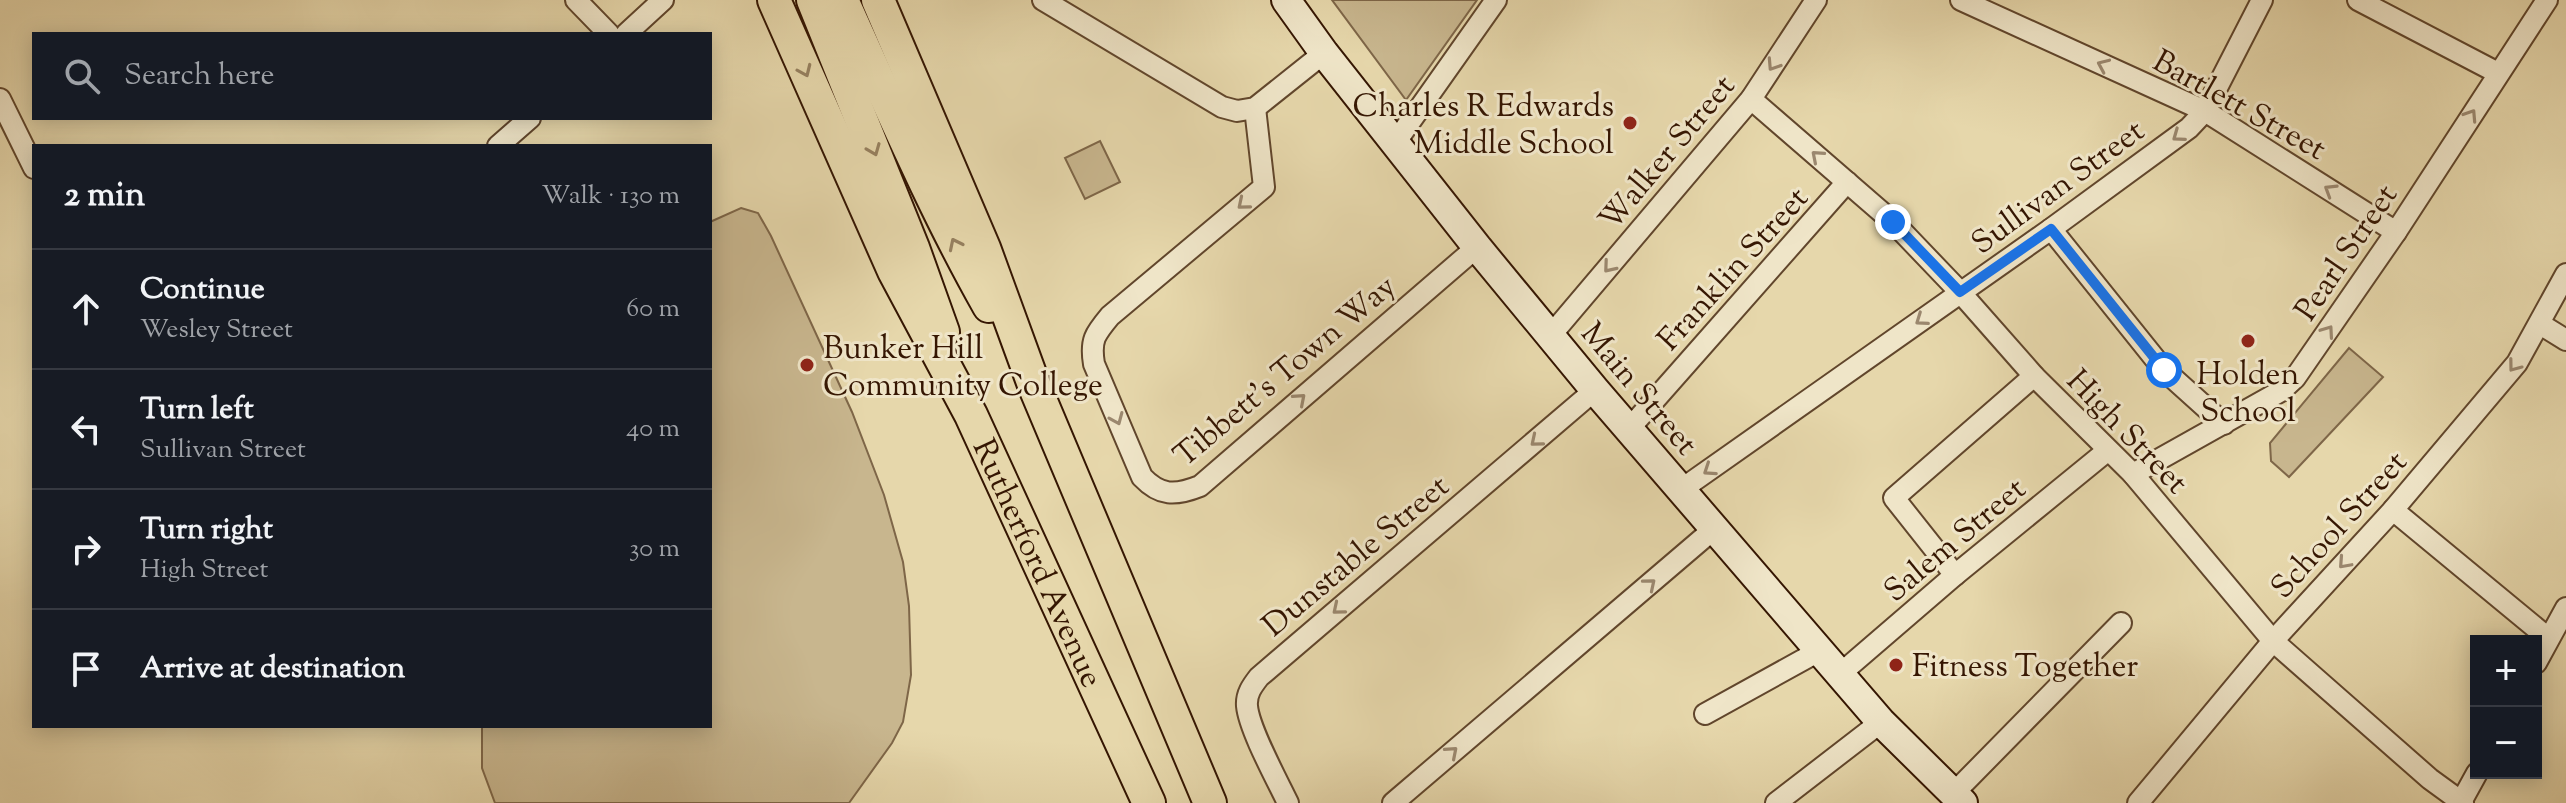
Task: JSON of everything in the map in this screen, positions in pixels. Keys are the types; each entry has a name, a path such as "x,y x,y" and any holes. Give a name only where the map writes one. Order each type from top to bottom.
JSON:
{"main road":[{"name":"Rutherford Avenue","path":"774,0 894,271 971,415 1118,735 1146,803"},
{"path":"813,0 917,259 971,415"},
{"path":"842,0 965,264 1034,385"},
{"name":"Rutherford Avenue","path":"878,0 984,248 1034,385 1166,695"},
{"name":"Main Street","path":"1286,0 1477,247 1595,390 1881,722 1958,798"},
{"path":"1166,695 1210,803"},
{"path":"1166,695 1227,803"}],"street":[{"path":"576,0 607,32"},
{"path":"628,32 663,0"},
{"path":"1043,0 1222,107 1237,111 1255,108 1324,53"},
{"path":"1395,143 1496,0"},
{"name":"Walker Street","path":"1551,335 1751,99 1816,0"},
{"name":"Bartlett Street","path":"1961,0 2205,111 2396,232"},
{"name":"Sullivan Street","path":"1682,489 2189,128 2205,111 2262,0"},
{"path":"2358,0 2498,73"},
{"name":"Pearl Street","path":"2133,474 2281,391 2295,378 2396,232 2547,0"},
{"path":"0,99 32,164"},
{"name":"High Street","path":"1751,99 1893,222 2034,376 2133,474 2273,641 2430,779 2462,802"},
{"name":"Tibbett's Town Way","path":"1255,108 1264,187 1110,316 1095,335 1091,350 1094,364 1142,477 1153,489 1178,493 1200,486 1477,247"},
{"path":"500,144 528,120"},
{"name":"Franklin Street","path":"1629,429 1847,182"},
{"path":"2051,229 2164,370 2224,424"},
{"name":"School Street","path":"2138,803 2273,641 2393,510 2517,363 2566,274"},
{"path":"2540,324 2566,340"},
{"path":"1955,575 1894,498 2034,376"},
{"name":"Dunstable Street","path":"1288,803 1250,720 1247,704 1249,691 1259,677 1595,390"},
{"name":"Salem Street","path":"1840,674 2107,451"},
{"path":"2393,510 2548,638"},
{"path":"1393,803 1715,528"},
{"path":"2542,650 2566,608"},
{"path":"1958,798 2121,623"},
{"path":"1705,714 1819,651"},
{"path":"1776,803 1881,722"},
{"path":"2462,802 2474,779"}],"shaded area":[{"path":"1332,0 1477,0 1406,100"},
{"path":"1100,141 1120,182 1085,199 1065,158"},
{"path":"741,208 758,213 852,412 884,495 903,562 909,606 911,675 903,722 892,743 849,803 495,803 482,768 482,728 712,728 712,221"},
{"path":"2349,348 2383,377 2289,477 2271,461 2270,443"}],"place":[{"name":"Charles R Edwards Middle School","path":"1630,123"},
{"name":"Holden School","path":"2248,341"},
{"name":"Bunker Hill Community College","path":"807,365"},
{"name":"Fitness Together","path":"1896,665"}],"route":[{"path":"1893,222 1960,292 2051,229 2164,370"}]}
